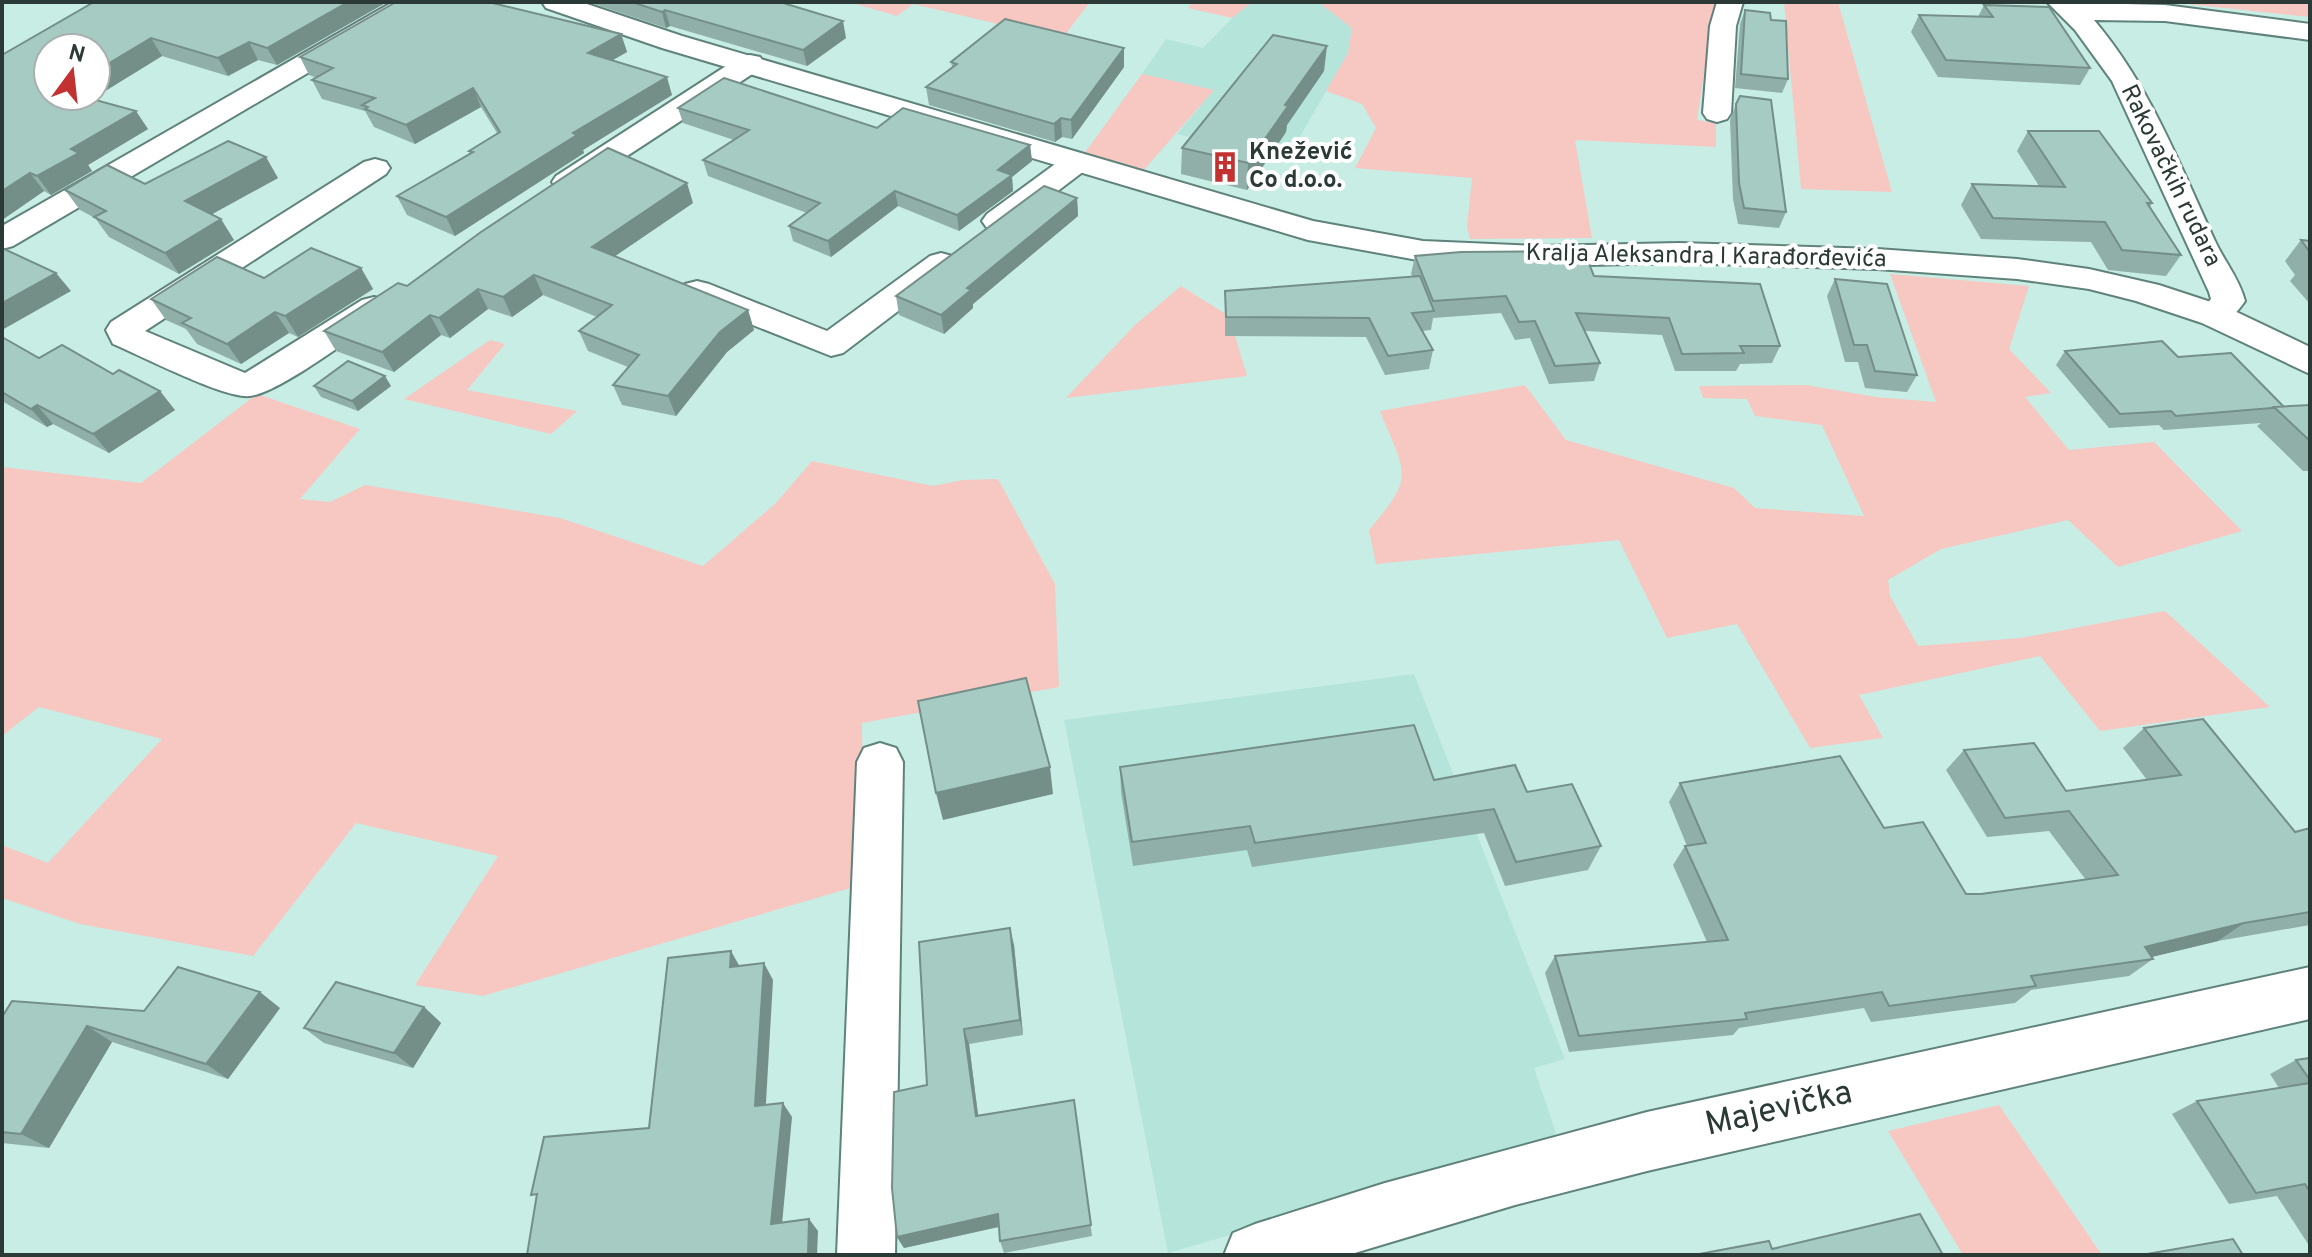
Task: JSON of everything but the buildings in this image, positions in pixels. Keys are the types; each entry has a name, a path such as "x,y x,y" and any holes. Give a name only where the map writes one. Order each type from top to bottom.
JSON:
{"street":[{"path":"2,239 411,2"},
{"name":"Kralja Aleksandra I Karađorđevića","path":"555,2 672,42 1308,230 1423,251 1540,256 1679,253 1962,264 2089,279 2147,293 2214,315 2310,362"},
{"path":"1717,113 1723,26 1730,2"},
{"path":"2066,7 2175,14 2310,32"},
{"name":"Rakovačkih rudara","path":"2066,7 2120,74 2157,142 2200,245 2226,285 2228,301 2214,315"},
{"path":"542,198 750,63"},
{"path":"661,277 831,345 1077,162"},
{"path":"375,168 123,330 125,336 248,385 263,379 396,293"},
{"path":"866,1255 880,762"},
{"name":"Majevička","path":"1255,1255 1465,1189 1619,1148 1896,1082 2095,1042 2310,993"}],"shaded area":[{"path":"849,2 1090,2 1062,39 913,4 897,16"},
{"path":"1193,2 1252,2 1232,18 1188,8"},
{"path":"1252,2 1318,2 1352,28 1348,53 1286,161 1177,134 1213,91 1142,74 1166,39 1203,48 1241,9"},
{"path":"1318,2 1715,2 1697,120 1716,123 1716,147 1575,140 1592,238 1470,239 1467,226 1472,178 1355,168 1376,128 1362,104 1326,91 1348,53 1352,28"},
{"path":"1784,2 1838,2 1892,192 1801,189"},
{"path":"2168,2 2310,2 2310,17"},
{"path":"1142,74 1214,90 1142,172 1083,155"},
{"path":"1890,274 2029,286 2009,349 2051,393 2025,397 2069,450 2154,442 2242,531 2118,567 2068,520 1941,549 1888,580 1890,596 1918,646 2021,638 2165,611 2270,707 2100,731 2040,656 1859,695 1883,738 1810,748 1737,624 1667,638 1619,540 1376,564 1369,530 1394,497 1402,473 1396,448 1380,411 1525,385 1566,440 1734,488 1755,508 1864,516 1822,425 1755,416 1747,399 1703,398 1699,386 1806,385 1876,397 1936,402"},
{"path":"1181,286 1229,316 1247,376 1066,398 1135,325"},
{"path":"490,340 505,344 467,390 577,411 551,434 404,399"},
{"path":"257,394 360,429 300,499 330,502 365,485 560,518 703,566 776,503 812,461 933,486 963,480 998,479 1055,584 1059,687 862,723 864,884 483,996 415,985 498,856 356,823 253,956 80,924 2,898 2,845 48,863 162,739 39,707 2,736 2,467 141,483"},
{"path":"1414,674 1565,1059 1534,1068 1556,1133 1539,1146 1168,1253 1064,720"},
{"path":"1999,1105 2102,1255 1963,1255 1888,1131"}],"place":[{"name":"Knežević Co d.o.o.","path":"1225,167"}]}
